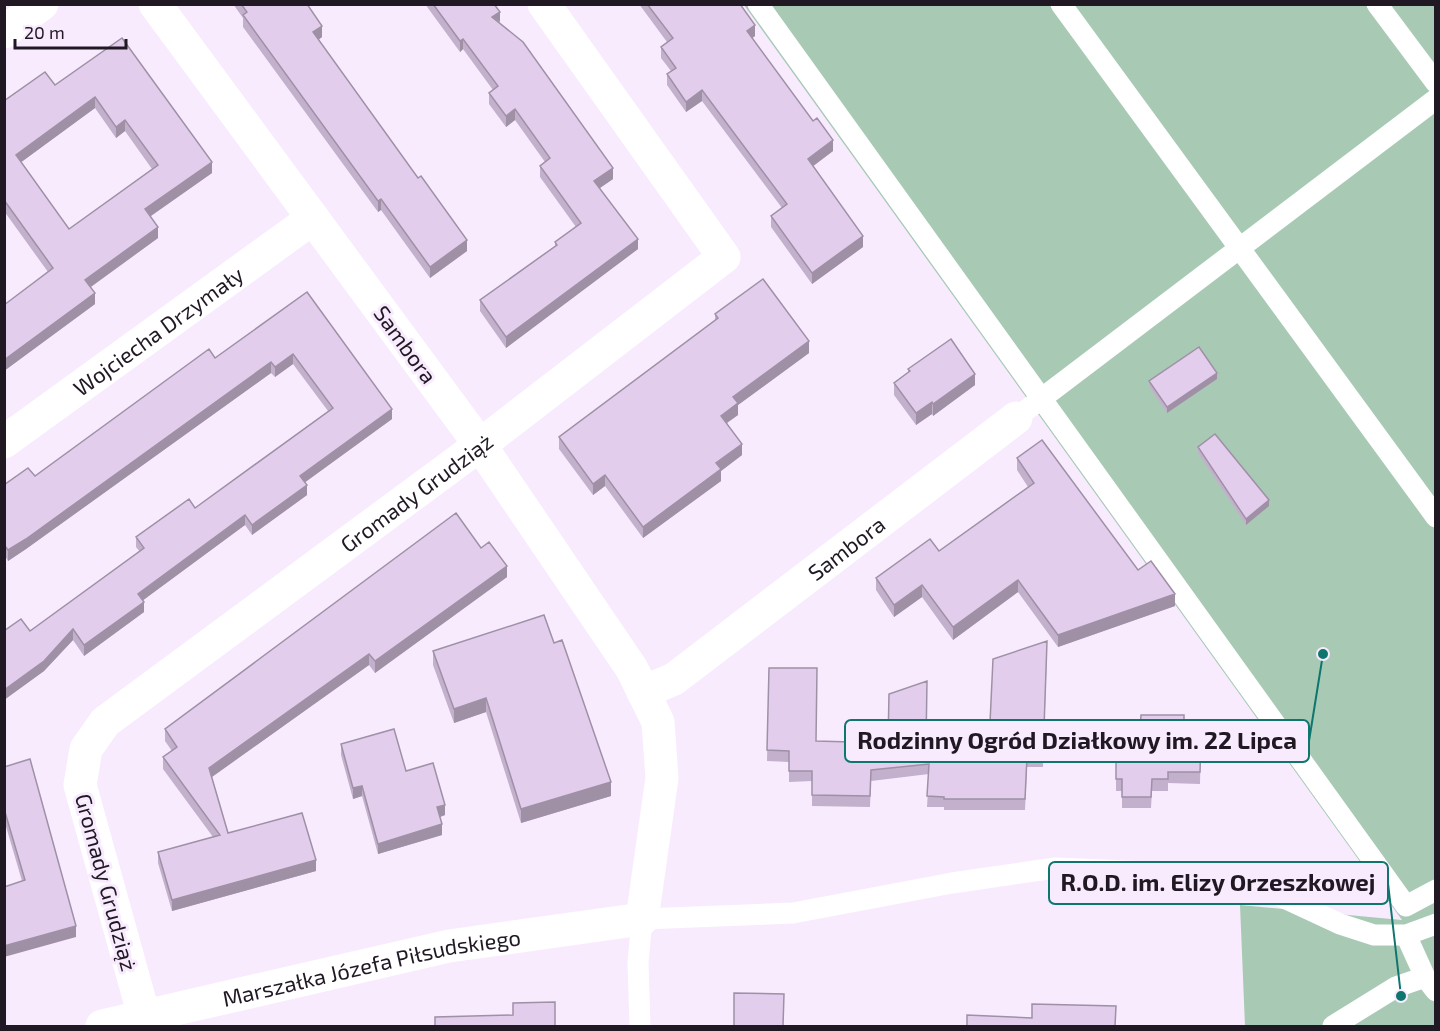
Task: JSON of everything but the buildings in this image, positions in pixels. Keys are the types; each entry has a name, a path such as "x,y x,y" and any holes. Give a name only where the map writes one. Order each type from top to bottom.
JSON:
{"street":[{"path":"4,32 42,4"},
{"name":"Sambora","path":"155,4 480,444 632,669 658,722 662,778 642,919"},
{"name":"Gromady Grudziąż","path":"144,1016 80,784 86,749 105,722 480,444 724,257 544,4"},
{"name":"Wojciecha Drzymały","path":"4,442 313,218"},
{"name":"Sambora","path":"643,692 674,679 1029,409"},
{"name":"Marszałka Józefa Piłsudskiego","path":"102,1026 449,946 642,919"}],"lane":[{"path":"758,4 1029,409 1406,906 1436,890"},
{"path":"1061,4 1436,517"},
{"path":"1377,4 1436,83"},
{"path":"1029,409 1436,99"},
{"path":"640,1026 638,962 642,919 793,913 952,883 1055,868 1174,873 1267,890 1340,924 1374,934 1406,934 1436,924"},
{"path":"1333,1026 1396,987 1430,984 1406,934"}],"green space":[{"path":"744,5 1435,5 1435,1026 1245,1026 1240,905 1402,920"}],"place":[{"name":"Rodzinny Ogród Działkowy im. 22 Lipca","path":"1323,654"},
{"name":"R.O.D. im. Elizy Orzeszkowej","path":"1401,996"}]}
